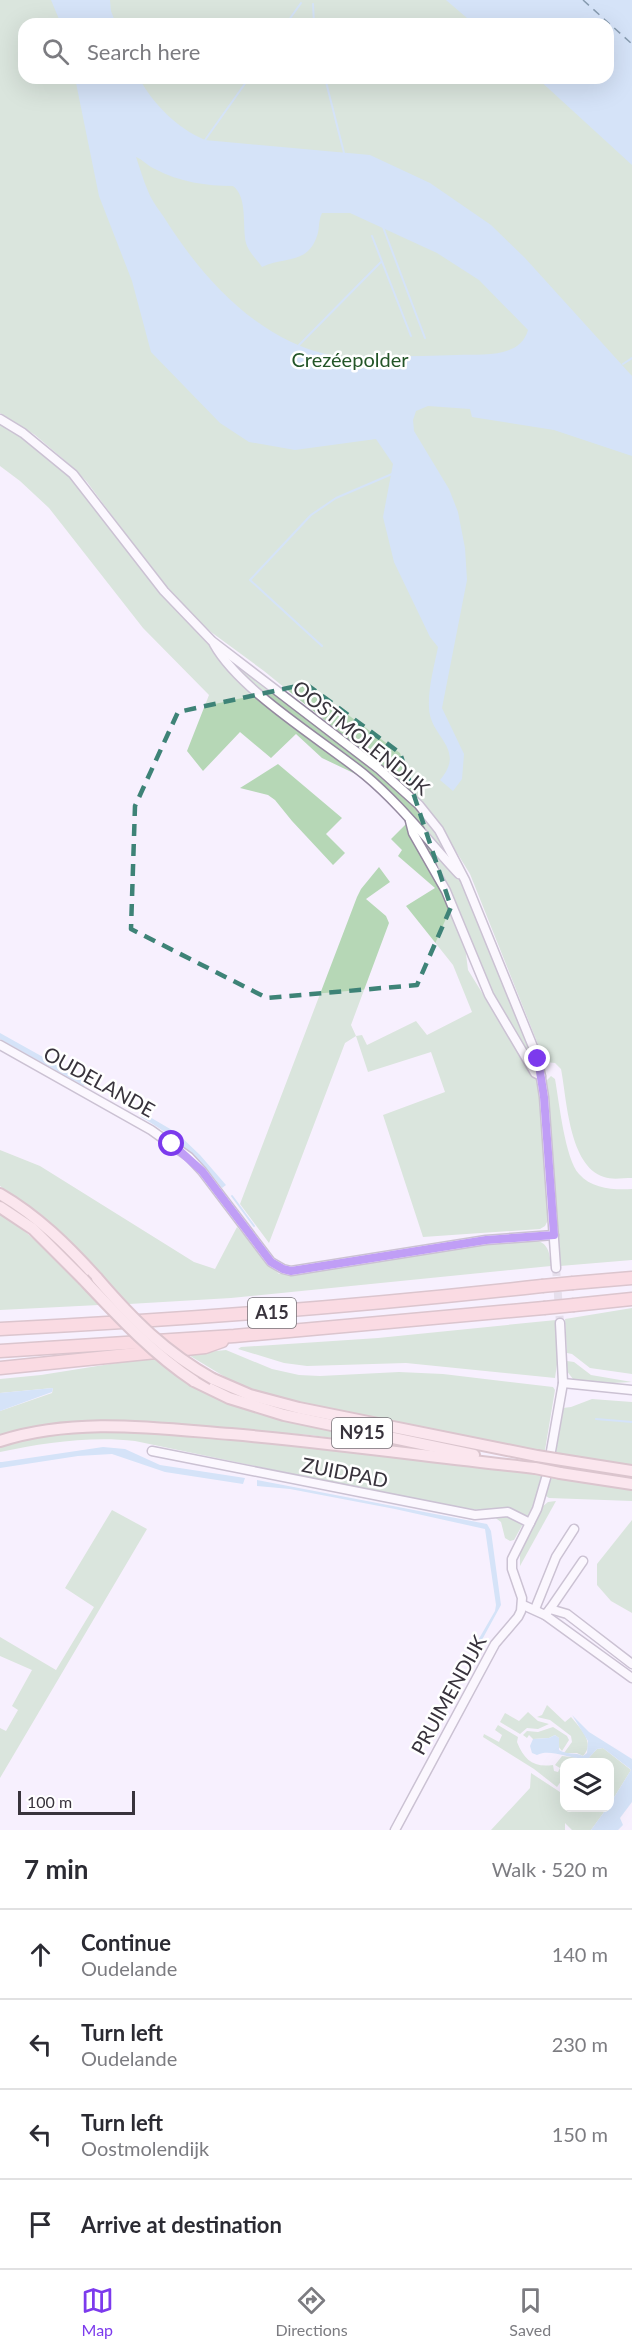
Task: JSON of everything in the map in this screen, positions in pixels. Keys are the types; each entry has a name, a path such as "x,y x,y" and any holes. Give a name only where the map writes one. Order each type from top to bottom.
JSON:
{"highway":[{"name":"A15","path":"0,1329 254,1314 632,1278"},
{"name":"A15","path":"0,1351 234,1336 632,1299"},
{"name":"A15","path":"0,1368 205,1347 234,1336"}],"main road":[{"name":"N915","path":"0,1194 62,1240 120,1305 158,1343 213,1379 250,1395 299,1408 537,1456 632,1471"},
{"name":"N915","path":"0,1207 33,1229 138,1337 162,1358 194,1381 229,1398 284,1415 534,1468 632,1484"},
{"name":"N915","path":"0,1442 60,1429 118,1426 266,1437 534,1468"}],"street":[{"name":"OOSTMOLENDIJK","path":"0,419 24,433 73,474 164,591 212,641 401,787 439,830 465,880 538,1059 556,1268"},
{"name":"OOSTMOLENDIJK","path":"212,641 219,653 245,681 366,776 409,818 465,880"},
{"name":"OOSTMOLENDIJK","path":"409,818 413,833 446,891 489,995 530,1065 541,1076"},
{"name":"OUDELANDE","path":"0,1044 151,1130 189,1157 271,1262 283,1269 291,1271 486,1240 554,1235"},
{"path":"551,1451 563,1383 560,1323"},
{"path":"563,1383 632,1390"},
{"name":"ZUIDPAD","path":"152,1450 475,1515 508,1512 530,1523"},
{"path":"546,1478 537,1509 512,1559 512,1569 523,1605 547,1612 567,1614 632,1664"},
{"path":"535,1609 556,1557 574,1529"},
{"path":"547,1612 583,1561"},
{"name":"PRUIMENDIJK","path":"395,1830 495,1644 518,1617 523,1605"},
{"path":"547,1612 632,1678"}],"highlighted area":[{"path":"306,684 400,753 451,907 417,985 267,998 131,929 135,806 178,712"}],"green space":[{"name":"Crezéepolder","path":"0,0 450,0 472,18 18,18 18,84 551,84 632,160 632,1178 604,1177 592,1170 583,1160 568,1114 561,1069 555,1063 546,1062 543,1057 470,874 441,827 403,784 264,671 211,632 184,607 159,579 87,482 35,435 0,413"},
{"path":"0,422 17,432 74,480 174,608 255,694 366,779 322,758 296,734 271,758 240,732 203,771 187,751 209,695 143,628 49,508 0,466"},
{"path":"228,657 399,789 424,816 453,859 384,787 260,690"},
{"path":"278,764 342,818 326,834 345,853 333,865 275,800 268,795 240,788"},
{"path":"406,824 441,886 465,946 468,970 538,1083 548,1220 545,1226 540,1229 423,1237 383,1115 445,1092 431,1052 368,1072 356,1036 362,1035 367,1045 416,1021 427,1035 472,1012 453,965 406,906 435,888 398,856 402,850 391,839"},
{"path":"415,829 462,879 536,1064 491,993 444,879"},
{"path":"379,867 390,882 366,899 386,916 389,923 351,1025 356,1036 345,1043 269,1243 240,1204 357,897"},
{"path":"551,1076 555,1079 570,1156 579,1174 597,1186 632,1189 632,1260 560,1266 545,1082"},
{"path":"0,1150 40,1166 194,1262 215,1269 237,1227 279,1274 329,1269 523,1240 544,1244 548,1250 551,1266 231,1298 129,1304 43,1216 0,1186"},
{"path":"0,1214 17,1225 62,1263 99,1305 0,1310"},
{"path":"632,1308 632,1374 590,1368 572,1354 567,1353 565,1319"},
{"path":"556,1320 558,1357 555,1378 406,1363 307,1366 284,1363 238,1349 378,1338"},
{"path":"226,1350 272,1369 299,1375 399,1372 443,1374 553,1387 555,1390 545,1450 518,1450 266,1396 235,1383 187,1354"},
{"path":"154,1357 178,1376 199,1388 449,1454 310,1435 134,1422 47,1424 0,1435 0,1411 52,1393 53,1388 0,1393 0,1379 41,1375"},
{"path":"567,1361 574,1362 591,1375 632,1382 595,1384 573,1379 566,1370"},
{"path":"592,1399 632,1402 632,1466 586,1460 556,1452 563,1408"},
{"path":"86,1431 200,1436 314,1446 542,1475 534,1504 514,1540 510,1541 505,1538 501,1522 486,1511 437,1504 135,1441 101,1439 67,1441 0,1452 0,1447 34,1438"},
{"path":"550,1477 632,1489 632,1501 549,1498 546,1496"},
{"path":"556,1501 520,1566 520,1548 542,1507 548,1502"},
{"path":"112,1510 147,1529 0,1778 0,1728 6,1731 18,1710 12,1706 32,1670 0,1656 0,1637 56,1670 94,1607 65,1588"},
{"path":"632,1520 632,1613 611,1601 597,1585 597,1564"},
{"path":"547,1705 565,1722 571,1717 582,1731 588,1746 583,1756 577,1753 564,1753 572,1742 571,1736 550,1720 537,1717 542,1715"},
{"path":"528,1712 538,1721 549,1724 538,1729 527,1728 520,1734 500,1722 505,1713 519,1721"},
{"path":"498,1725 518,1737 517,1742 523,1754 535,1764 553,1765 554,1771 558,1772 560,1768 560,1783 557,1787 534,1769 483,1737 484,1734 499,1742 502,1735 495,1730"},
{"path":"553,1727 567,1736 569,1740 562,1751 558,1746 559,1738 555,1735 549,1738 533,1739 529,1735 527,1738 523,1735 527,1731 538,1732"},
{"path":"603,1748 631,1770 614,1798 614,1758 589,1758 597,1749"},
{"path":"560,1759 560,1768 555,1765"},
{"path":"531,1773 560,1792 560,1812 604,1812 591,1830 572,1830 565,1823 565,1830 491,1830 530,1788"}],"water":[{"path":"51,0 110,0 114,18 58,18"},
{"path":"446,0 632,0 632,165 544,84 614,84 614,18 467,18"},
{"path":"76,84 143,84 167,115 185,129 205,140 370,155 430,183 491,225 525,258 632,376 632,456 554,430 472,417 470,409 428,406 416,411 413,420 414,431 449,489 458,512 465,548 467,580 442,708 464,754 462,779 453,791 440,780 447,769 450,759 449,751 435,727 429,708 430,685 438,647 430,637 394,562 383,517 393,464 376,439 295,450 249,442 220,423 151,352 132,281 99,196","holes":["136,157 155,169 183,180 233,186 238,191 243,204 247,246 262,267 301,256 307,252 317,236 322,213 350,213 437,253 479,280 528,330 524,339 517,346 508,350 488,354 341,356 303,347 279,336 236,305 216,286 182,244 152,199"]},
{"path":"0,1033 86,1081 84,1086 0,1039"},
{"path":"143,1113 177,1133 226,1185 222,1188 185,1148 141,1117"},
{"path":"53,1388 52,1392 0,1411 0,1393"},
{"path":"103,1447 125,1449 160,1465 245,1478 243,1484 165,1472 112,1454 78,1456 0,1468 0,1462"},
{"path":"257,1480 487,1524 491,1531 501,1605 477,1649 473,1652 496,1605 485,1529 290,1489 257,1486"},
{"path":"572,1715 589,1732 632,1759 632,1802 620,1818 623,1825 618,1830 591,1830 604,1812 614,1812 614,1798 631,1770 629,1768 603,1748 597,1749 589,1758 578,1758 547,1753 537,1755 532,1753 530,1746 533,1739 549,1738 555,1735 559,1738 559,1750 583,1756 587,1753 588,1741"}],"waterway":[{"path":"290,18 301,3"},
{"path":"313,4 314,18"},
{"path":"205,140 245,84"},
{"path":"327,84 344,153"},
{"path":"383,227 425,338"},
{"path":"372,236 411,336"},
{"path":"299,345 381,262"},
{"path":"623,364 632,358"},
{"path":"322,646 250,580 311,515 336,498 392,474"},
{"path":"232,1196 254,1226"},
{"path":"596,1419 632,1422"}],"ferry route":[{"path":"583,0 603,18"},
{"path":"614,28 632,44"}],"tunnel":[{"path":"556,1268 560,1323"}],"route":[{"path":"172,1144 202,1171 271,1262 291,1271 427,1248 519,1236 554,1235 544,1097 538,1059"}]}
